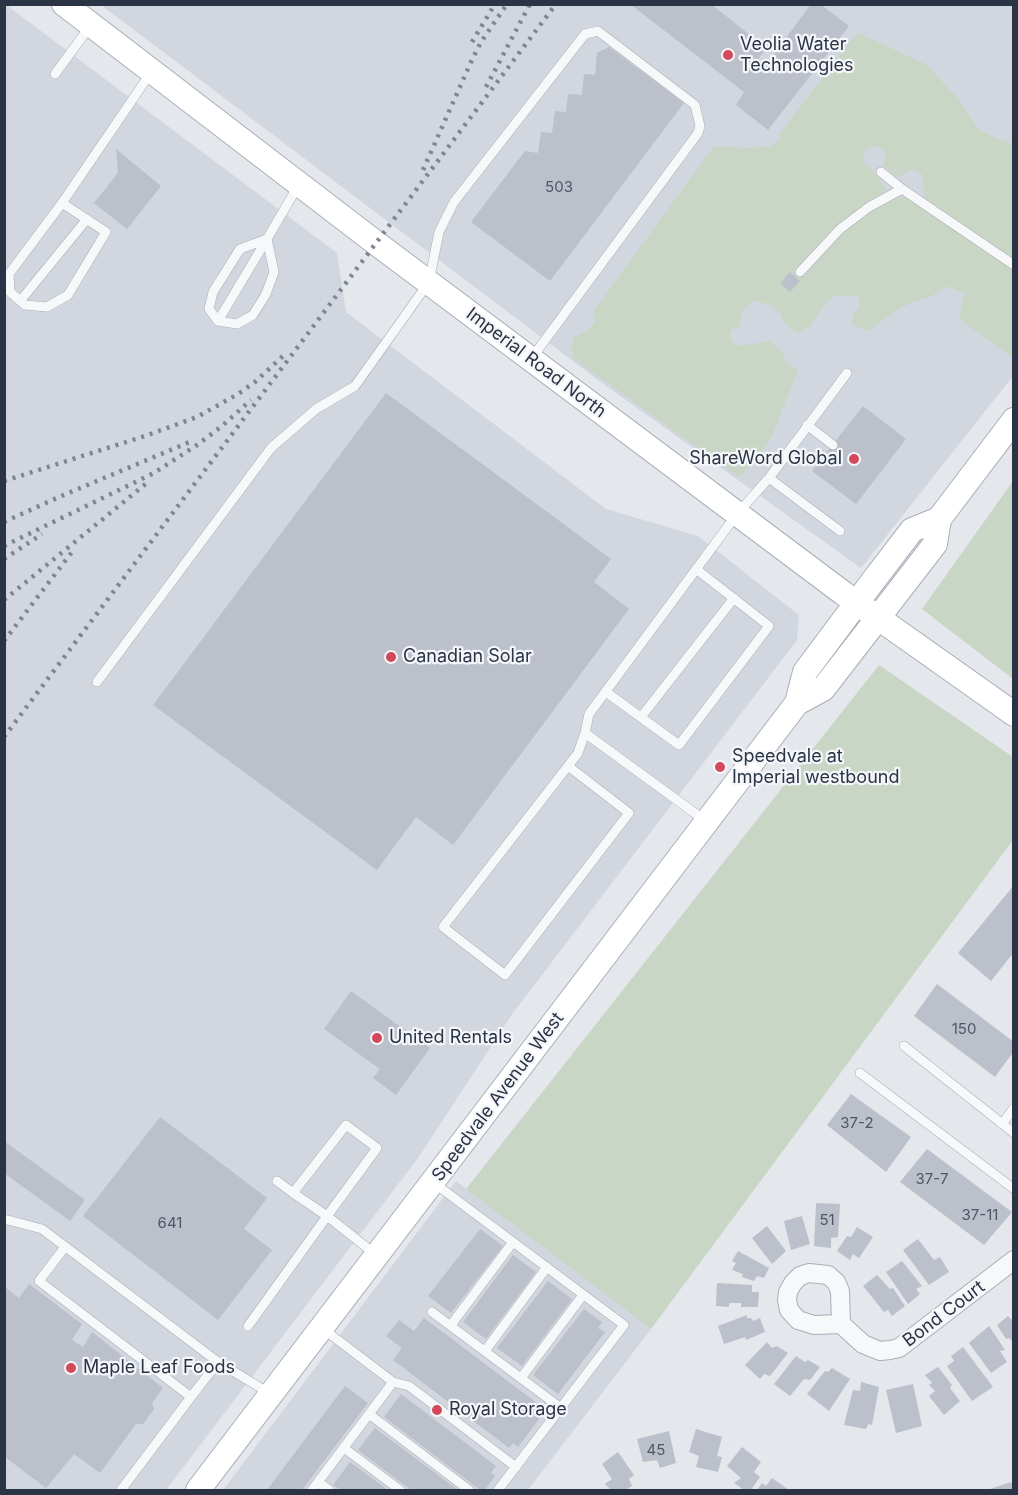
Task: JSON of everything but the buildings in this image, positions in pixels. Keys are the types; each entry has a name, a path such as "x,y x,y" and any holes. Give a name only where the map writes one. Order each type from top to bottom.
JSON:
{"main road":[{"name":"Imperial Road North","path":"64,4 299,184 857,603 1014,714"},
{"name":"Speedvale Avenue West","path":"198,1491 798,704 823,689 878,618 934,544 939,519 1014,420"},
{"name":"Speedvale Avenue West","path":"798,704 805,672 912,530 939,519"}],"street":[{"name":"Bond Court","path":"841,1324 863,1344 871,1348 880,1351 899,1348 1014,1260"}],"lane":[{"path":"56,74 91,25"},
{"path":"97,682 271,448 316,409 355,386 429,282 439,232 454,202 585,34 598,31 695,105 700,126 698,133 531,359"},
{"path":"62,203 106,232 68,295 47,307 25,305 10,292 9,274 62,203 152,71"},
{"path":"881,172 902,189 1014,265"},
{"path":"218,321 299,184"},
{"path":"800,272 840,229 869,207 902,189"},
{"path":"21,300 87,219"},
{"path":"267,238 274,272 266,294 253,315 237,324 218,321 209,309 213,292 240,249 267,238"},
{"path":"568,766 628,813 505,975 443,927 578,753 589,714 737,513 769,478 847,373"},
{"path":"807,425 833,445"},
{"path":"769,478 840,531"},
{"path":"606,692 679,745 769,626 696,569"},
{"path":"641,717 734,598"},
{"path":"585,732 707,822"},
{"path":"904,1046 1014,1133"},
{"path":"860,1072 1014,1189"},
{"path":"1002,1124 1014,1108"},
{"path":"248,1326 376,1148 346,1125 293,1192"},
{"path":"277,1181 377,1255"},
{"path":"433,1182 624,1325 498,1491"},
{"path":"4,1220 42,1229 218,1362 271,1394"},
{"path":"451,1325 513,1242"},
{"path":"65,1247 39,1281 191,1397"},
{"path":"485,1351 547,1267"},
{"path":"521,1378 583,1295"},
{"path":"432,1312 561,1408"},
{"path":"322,1328 393,1382 409,1386 516,1467"},
{"path":"121,1491 218,1362"},
{"path":"329,1491 315,1486 393,1382"},
{"path":"369,1414 469,1491"},
{"path":"344,1448 400,1491"}],"shaded area":[{"path":"5,4 337,253 346,312 606,509 698,536 799,615 797,640 513,1013 418,1158 166,1490 5,1490"},
{"path":"101,5 1013,5 1013,376 861,568 598,380"},
{"name":"Royal Storage","path":"456,1181 651,1329 528,1490 223,1490"}],"green space":[{"path":"858,33 927,65 958,99 978,129 1013,144 1013,260 925,198 922,174 912,169 900,176 895,176 883,165 886,156 878,146 870,147 865,151 864,161 886,189 886,195 892,199 904,197 911,199 1013,270 1013,358 959,319 964,293 947,286 932,296 899,309 868,331 853,325 852,316 860,306 858,296 834,296 824,305 810,326 798,333 787,326 780,313 768,304 753,301 743,310 739,327 730,331 731,341 740,346 770,341 782,352 787,364 798,370 771,438 743,475 737,476 574,359 571,346 574,337 587,331 595,322 593,312 714,146 746,148 771,146 781,139 778,136"},
{"path":"1013,481 1013,679 922,609"},
{"path":"879,665 1013,757 1013,840 651,1329 466,1189"}],"railway":[{"path":"472,42 495,4"},
{"path":"423,170 481,42 507,4"},
{"path":"486,87 530,4"},
{"path":"4,737 556,4"},
{"path":"4,481 197,417 255,382 283,356"},
{"path":"4,546 154,473 197,445 251,400"},
{"path":"4,522 192,441"},
{"path":"4,600 148,482"},
{"path":"4,559 42,534"},
{"path":"4,641 72,552"}],"place":[{"name":"Veolia Water Technologies","path":"728,55"},
{"name":"ShareWord Global","path":"854,459"},
{"name":"Canadian Solar","path":"391,657"},
{"name":"Speedvale at Imperial westbound","path":"720,767"},
{"name":"United Rentals","path":"377,1038"},
{"name":"Maple Leaf Foods","path":"71,1368"},
{"name":"Royal Storage","path":"437,1410"}]}
